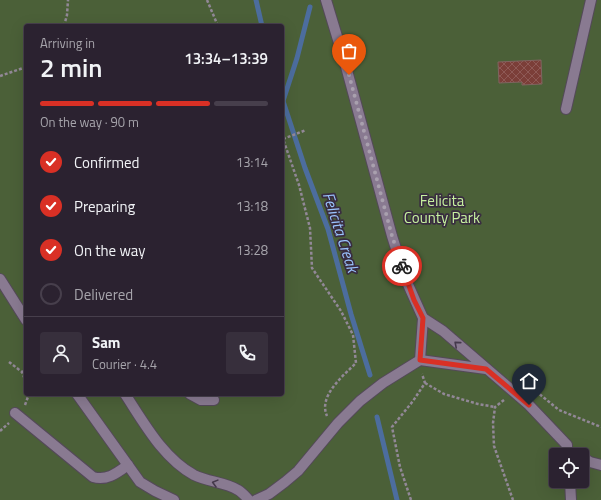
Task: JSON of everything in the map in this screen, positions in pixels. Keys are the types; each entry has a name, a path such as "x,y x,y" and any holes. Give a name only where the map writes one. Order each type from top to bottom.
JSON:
{"street":[{"path":"326,0 345,63 392,236 409,286 423,318 418,361"},
{"path":"566,109 591,0"},
{"path":"0,279 24,317"},
{"path":"423,318 443,331 529,405 565,448"},
{"path":"256,500 269,494 298,471 338,423 360,401 383,383 418,361 486,369"},
{"path":"78,396 140,482 174,500"},
{"path":"126,396 159,444 181,467 195,475 238,490 249,500"},
{"path":"194,396 201,400 214,400"},
{"path":"15,413 93,477 99,479 111,476 128,465"},
{"path":"589,461 601,465"},
{"path":"570,488 571,500"}],"path":[{"path":"65,24 68,0"},
{"path":"207,0 217,24"},
{"path":"0,76 24,68"},
{"path":"284,137 306,130"},
{"path":"284,142 299,185 310,228 312,268 341,311 353,335 356,363 333,386 325,402 326,415 338,423"},
{"path":"418,361 425,383 444,394 478,404 495,407"},
{"path":"9,362 22,372 24,377"},
{"path":"411,500 400,467 392,427 413,401 425,383"},
{"path":"529,386 559,410 601,428"},
{"path":"507,397 495,407 493,423 494,446 513,500"}],"green space":[{"name":"Felicita County Park","path":"0,0 601,0 601,500 0,500"}],"building":[{"path":"541,60 542,84 522,85 522,82 499,83 498,62"}],"waterway":[{"name":"Felicita Creak","path":"256,0 262,24"},
{"path":"284,98 297,58 310,7"},
{"name":"Felicita Creak","path":"284,104 305,168 328,229 351,314 370,375"},
{"name":"Felicita Creak","path":"377,417 397,500"}],"way so far":[{"path":"349,75 392,236 402,266"}],"route":[{"path":"402,266 414,300 423,318 420,360 486,369 529,405"}]}
